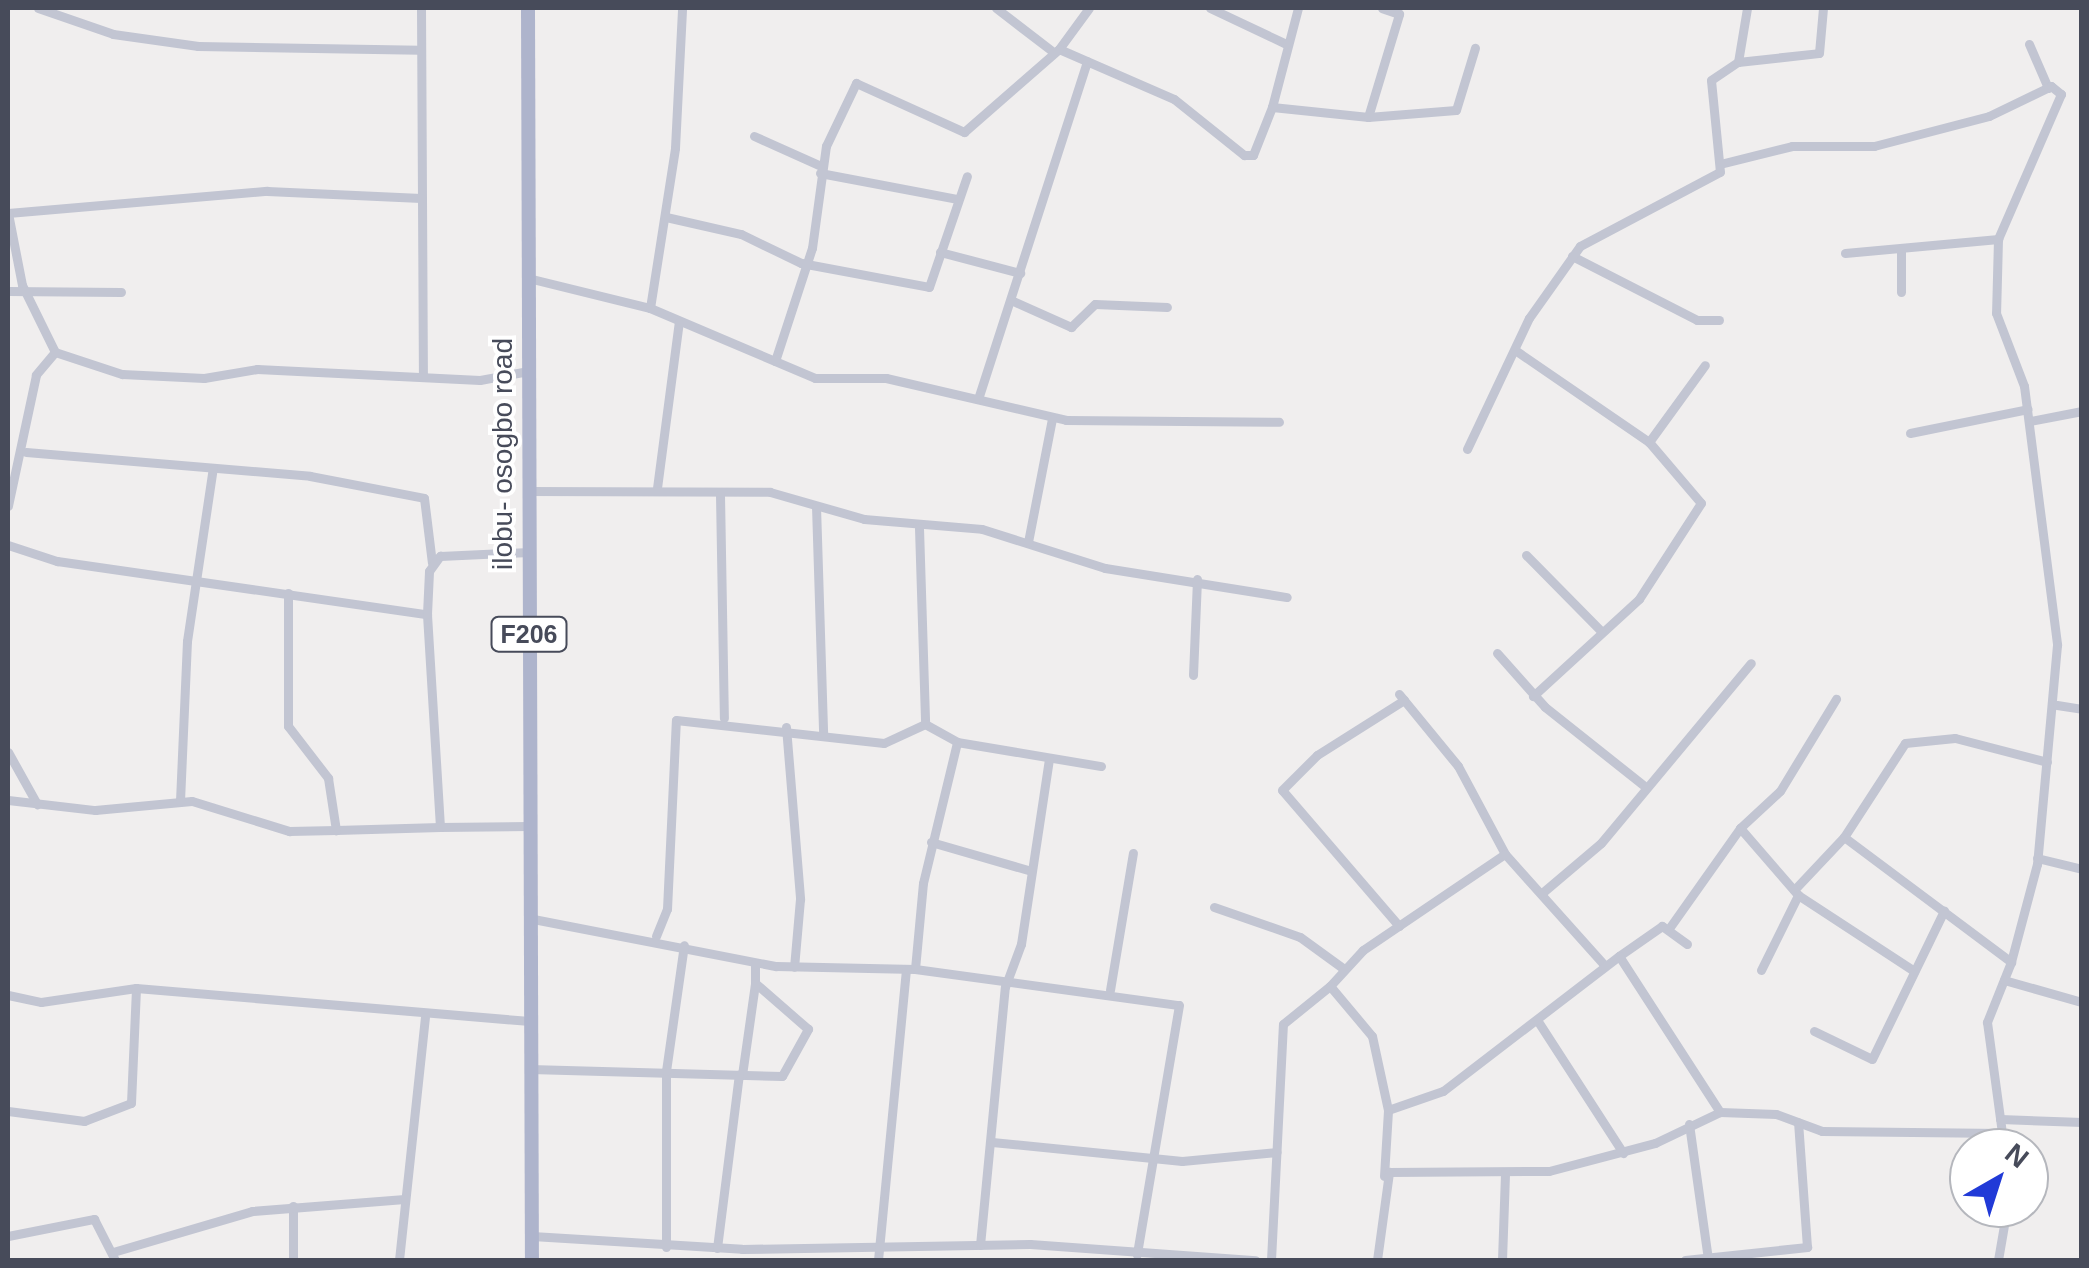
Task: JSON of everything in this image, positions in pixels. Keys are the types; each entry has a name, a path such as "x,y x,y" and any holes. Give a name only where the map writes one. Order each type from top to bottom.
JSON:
{"main road":[{"name":"ilobu- osogbo road","path":"528,8 532,1260"}],"street":[{"path":"38,8 112,34 198,46 419,50"},
{"path":"421,8 423,376"},
{"path":"650,308 666,217 682,8"},
{"path":"996,8 1055,50 1174,99 1244,156 1253,155 1272,107 1298,8"},
{"path":"775,360 801,263 814,238 821,169 857,82 964,132 1055,50 1089,8"},
{"path":"1210,8 1286,44"},
{"path":"1368,117 1399,14 1382,8"},
{"path":"1738,62 1748,8"},
{"path":"1724,163 1710,80 1738,62 1819,52 1823,8"},
{"path":"2029,44 2048,88"},
{"path":"1272,107 1368,117 1456,110 1475,48"},
{"path":"978,399 1013,301 1087,61"},
{"path":"1467,449 1515,350 1572,256 1615,220 1705,186 1724,163 1792,146 1874,146 1920,127 1982,118 2048,88 2060,92 2060,106 1998,239 1996,313 2028,409 2057,706 2037,858 2011,962 1987,1022 2001,1128"},
{"path":"754,136 821,169 957,199"},
{"path":"666,217 741,234 801,263 929,287 967,176"},
{"path":"420,198 266,191 8,213 22,286 55,352 122,374 423,376 480,380 528,370"},
{"path":"1846,253 1998,239"},
{"path":"1900,249 1901,292"},
{"path":"940,252 1020,273"},
{"path":"1572,256 1697,320 1719,320"},
{"path":"528,278 650,308 815,378 886,378 1052,418 1279,422"},
{"path":"8,291 22,286 122,292"},
{"path":"1013,301 1071,327 1095,304 1167,307"},
{"path":"657,488 679,322"},
{"path":"1515,350 1649,442 1701,503 1639,599 1534,696"},
{"path":"8,506 26,452 36,374 55,352"},
{"path":"1649,442 1705,365"},
{"path":"1910,433 2028,409"},
{"path":"2030,422 2082,411"},
{"path":"1028,542 1052,418"},
{"path":"26,452 212,468 424,498 432,563 427,614 440,827"},
{"path":"180,801 196,581 212,468"},
{"path":"528,491 657,488 720,496 770,492 919,528 1028,542 1105,568 1196,579 1287,598"},
{"path":"720,496 724,718"},
{"path":"816,506 822,732"},
{"path":"919,528 925,724"},
{"path":"8,545 196,581 427,614"},
{"path":"432,563 460,550 529,552"},
{"path":"1526,555 1601,631"},
{"path":"1193,675 1196,579"},
{"path":"288,592 288,726 328,778 336,830"},
{"path":"1497,653 1534,696 1642,785"},
{"path":"1542,893 1601,844 1642,785 1678,756 1751,663"},
{"path":"1399,926 1282,790 1318,755 1402,697 1458,766 1505,854 1605,966"},
{"path":"1388,1110 1444,1092 1539,1023 1605,966 1670,927 1740,828 1780,791 1836,699"},
{"path":"2057,706 2082,709"},
{"path":"656,936 667,909 673,725 724,718 884,743 925,724"},
{"path":"925,724 957,742 1101,766"},
{"path":"786,727 800,899 794,966"},
{"path":"1761,970 1796,893 1844,837 1905,742 1955,738 2047,762"},
{"path":"878,1260 910,969 932,842 957,742"},
{"path":"8,752 37,804"},
{"path":"980,1245 1012,981 1048,759"},
{"path":"8,800 95,810 180,801 288,831 528,826"},
{"path":"1740,828 1796,893 1914,971"},
{"path":"1844,837 2011,962"},
{"path":"932,842 1028,870"},
{"path":"1110,990 1133,853"},
{"path":"1270,1260 1277,1152 1271,1118 1283,1024 1399,926 1505,854"},
{"path":"2037,858 2082,869"},
{"path":"1214,907 1300,937 1344,969"},
{"path":"1814,1032 1870,1060 1944,911"},
{"path":"528,918 656,936 755,963 910,969 1110,990 1181,1008 1138,1254"},
{"path":"1670,927 1687,944"},
{"path":"657,1260 663,1247 666,1071 684,945"},
{"path":"1619,956 1720,1112"},
{"path":"717,1248 755,963"},
{"path":"2004,980 2082,1002"},
{"path":"530,1069 782,1076 808,1029 755,983"},
{"path":"1330,986 1372,1036 1388,1110 1379,1260"},
{"path":"8,996 41,1002 136,988 426,1017 530,1022"},
{"path":"8,1111 84,1122 131,1103 136,988"},
{"path":"400,1260 426,1017"},
{"path":"1539,1023 1623,1152"},
{"path":"1384,1176 1505,1172 1623,1152 1720,1112 1798,1122 1836,1132 1949,1133"},
{"path":"2000,1119 2082,1122"},
{"path":"1685,1260 1807,1248 1798,1122"},
{"path":"1690,1124 1708,1259"},
{"path":"992,1142 1154,1157 1277,1152"},
{"path":"1502,1260 1505,1172"},
{"path":"8,1236 86,1218 99,1222 114,1256 293,1206 406,1199"},
{"path":"293,1206 293,1260"},
{"path":"1998,1260 2003,1228"},
{"path":"532,1236 663,1247 980,1245 1254,1260"}]}
